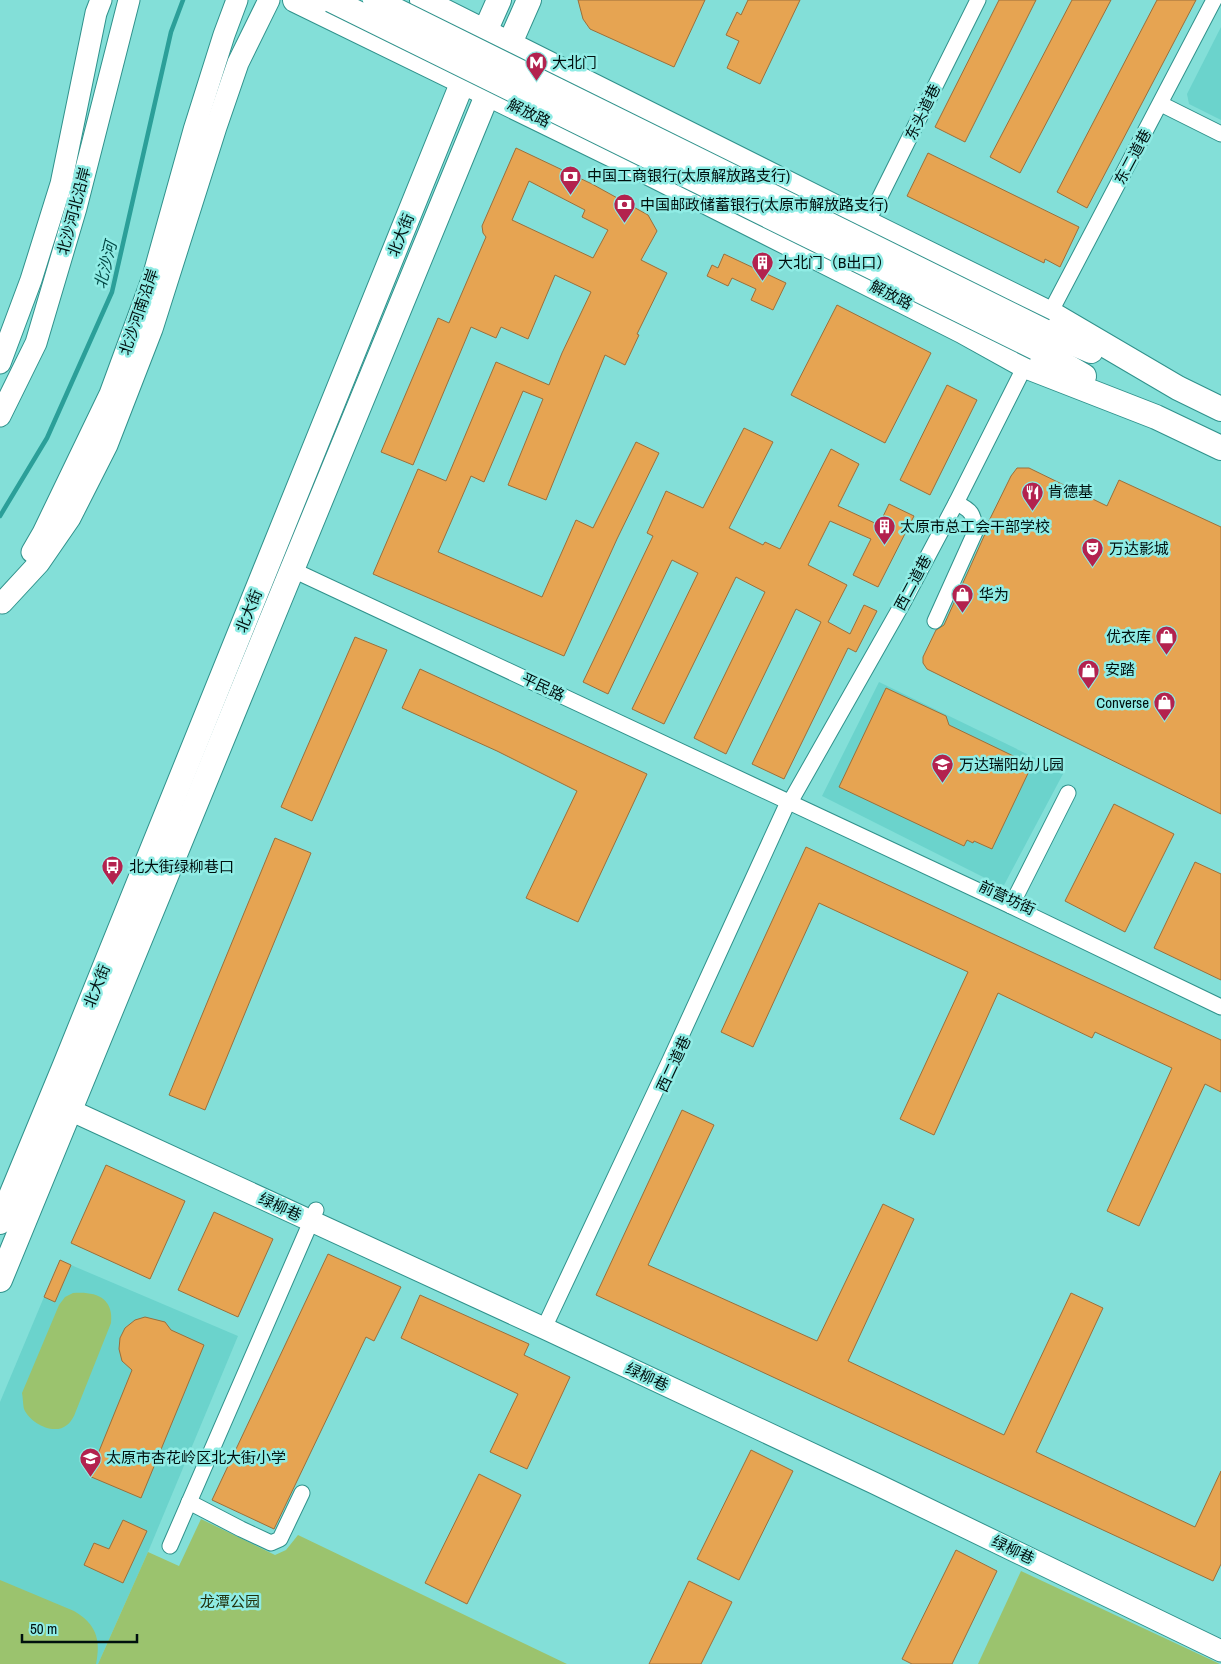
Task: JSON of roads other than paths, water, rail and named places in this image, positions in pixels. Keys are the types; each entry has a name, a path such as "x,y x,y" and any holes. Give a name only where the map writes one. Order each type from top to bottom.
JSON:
{"main road":[{"name":"解放路","path":"295,0 488,93 928,314 1043,335"},
{"name":"解放路","path":"330,0 1043,335"},
{"path":"375,0 1043,335 1178,388 1221,409"},
{"path":"422,0 867,224 1043,335 1156,417 1221,448"},
{"name":"北大街","path":"0,1222 69,1056 463,81 499,0"},
{"path":"0,1280 488,93 529,0"}],"street":[{"path":"0,363 31,280 61,184 100,0"},
{"name":"北沙河北沿岸","path":"0,416 36,344 76,208 129,0"},
{"name":"北沙河南沿岸","path":"1,605 43,533 110,394 153,277 194,130 224,35 238,0"},
{"path":"1,605 39,563 70,518 106,445 152,330 238,63 269,0"},
{"name":"东头道巷","path":"867,224 978,0"},
{"name":"东二道巷","path":"1164,105 1214,0"},
{"name":"东二道巷","path":"1043,335 1164,105 1221,4"},
{"path":"1164,105 1221,134"},
{"name":"西二道巷","path":"548,1324 675,1062 792,801 904,602 1043,335"},
{"path":"935,621 976,530 973,514 956,503"},
{"name":"平民路","path":"294,566 792,801"},
{"path":"1012,903 1068,792"},
{"name":"前营坊街","path":"792,801 1221,999"},
{"name":"前营坊街","path":"1012,903 1221,1006"},
{"name":"绿柳巷","path":"72,1105 548,1324 1220,1644"},
{"path":"170,1546 314,1215"},
{"path":"189,1502 271,1543 280,1539 302,1493"}],"waterway":[{"name":"北沙河","path":"0,516 47,438 112,292 171,32 183,0"}],"place":[{"name":"大北门","path":"536,82"},
{"name":"中国工商银行(太原解放路支行)","path":"571,195"},
{"name":"中国邮政储蓄银行(太原市解放路支行)","path":"624,224"},
{"name":"大北门（B出口）","path":"762,282"},
{"name":"肯德基","path":"1032,511"},
{"name":"太原市总工会干部学校","path":"884,546"},
{"name":"万达影城","path":"1093,568"},
{"name":"华为","path":"963,614"},
{"name":"优衣库","path":"1167,656"},
{"name":"安踏","path":"1089,689"},
{"name":"Converse","path":"1165,722"},
{"name":"万达瑞阳幼儿园","path":"943,784"},
{"name":"北大街绿柳巷口","path":"113,886"},
{"name":"太原市杏花岭区北大街小学","path":"90,1477"}],"park label":[{"name":"龙潭公园","path":"230,1602"}]}
